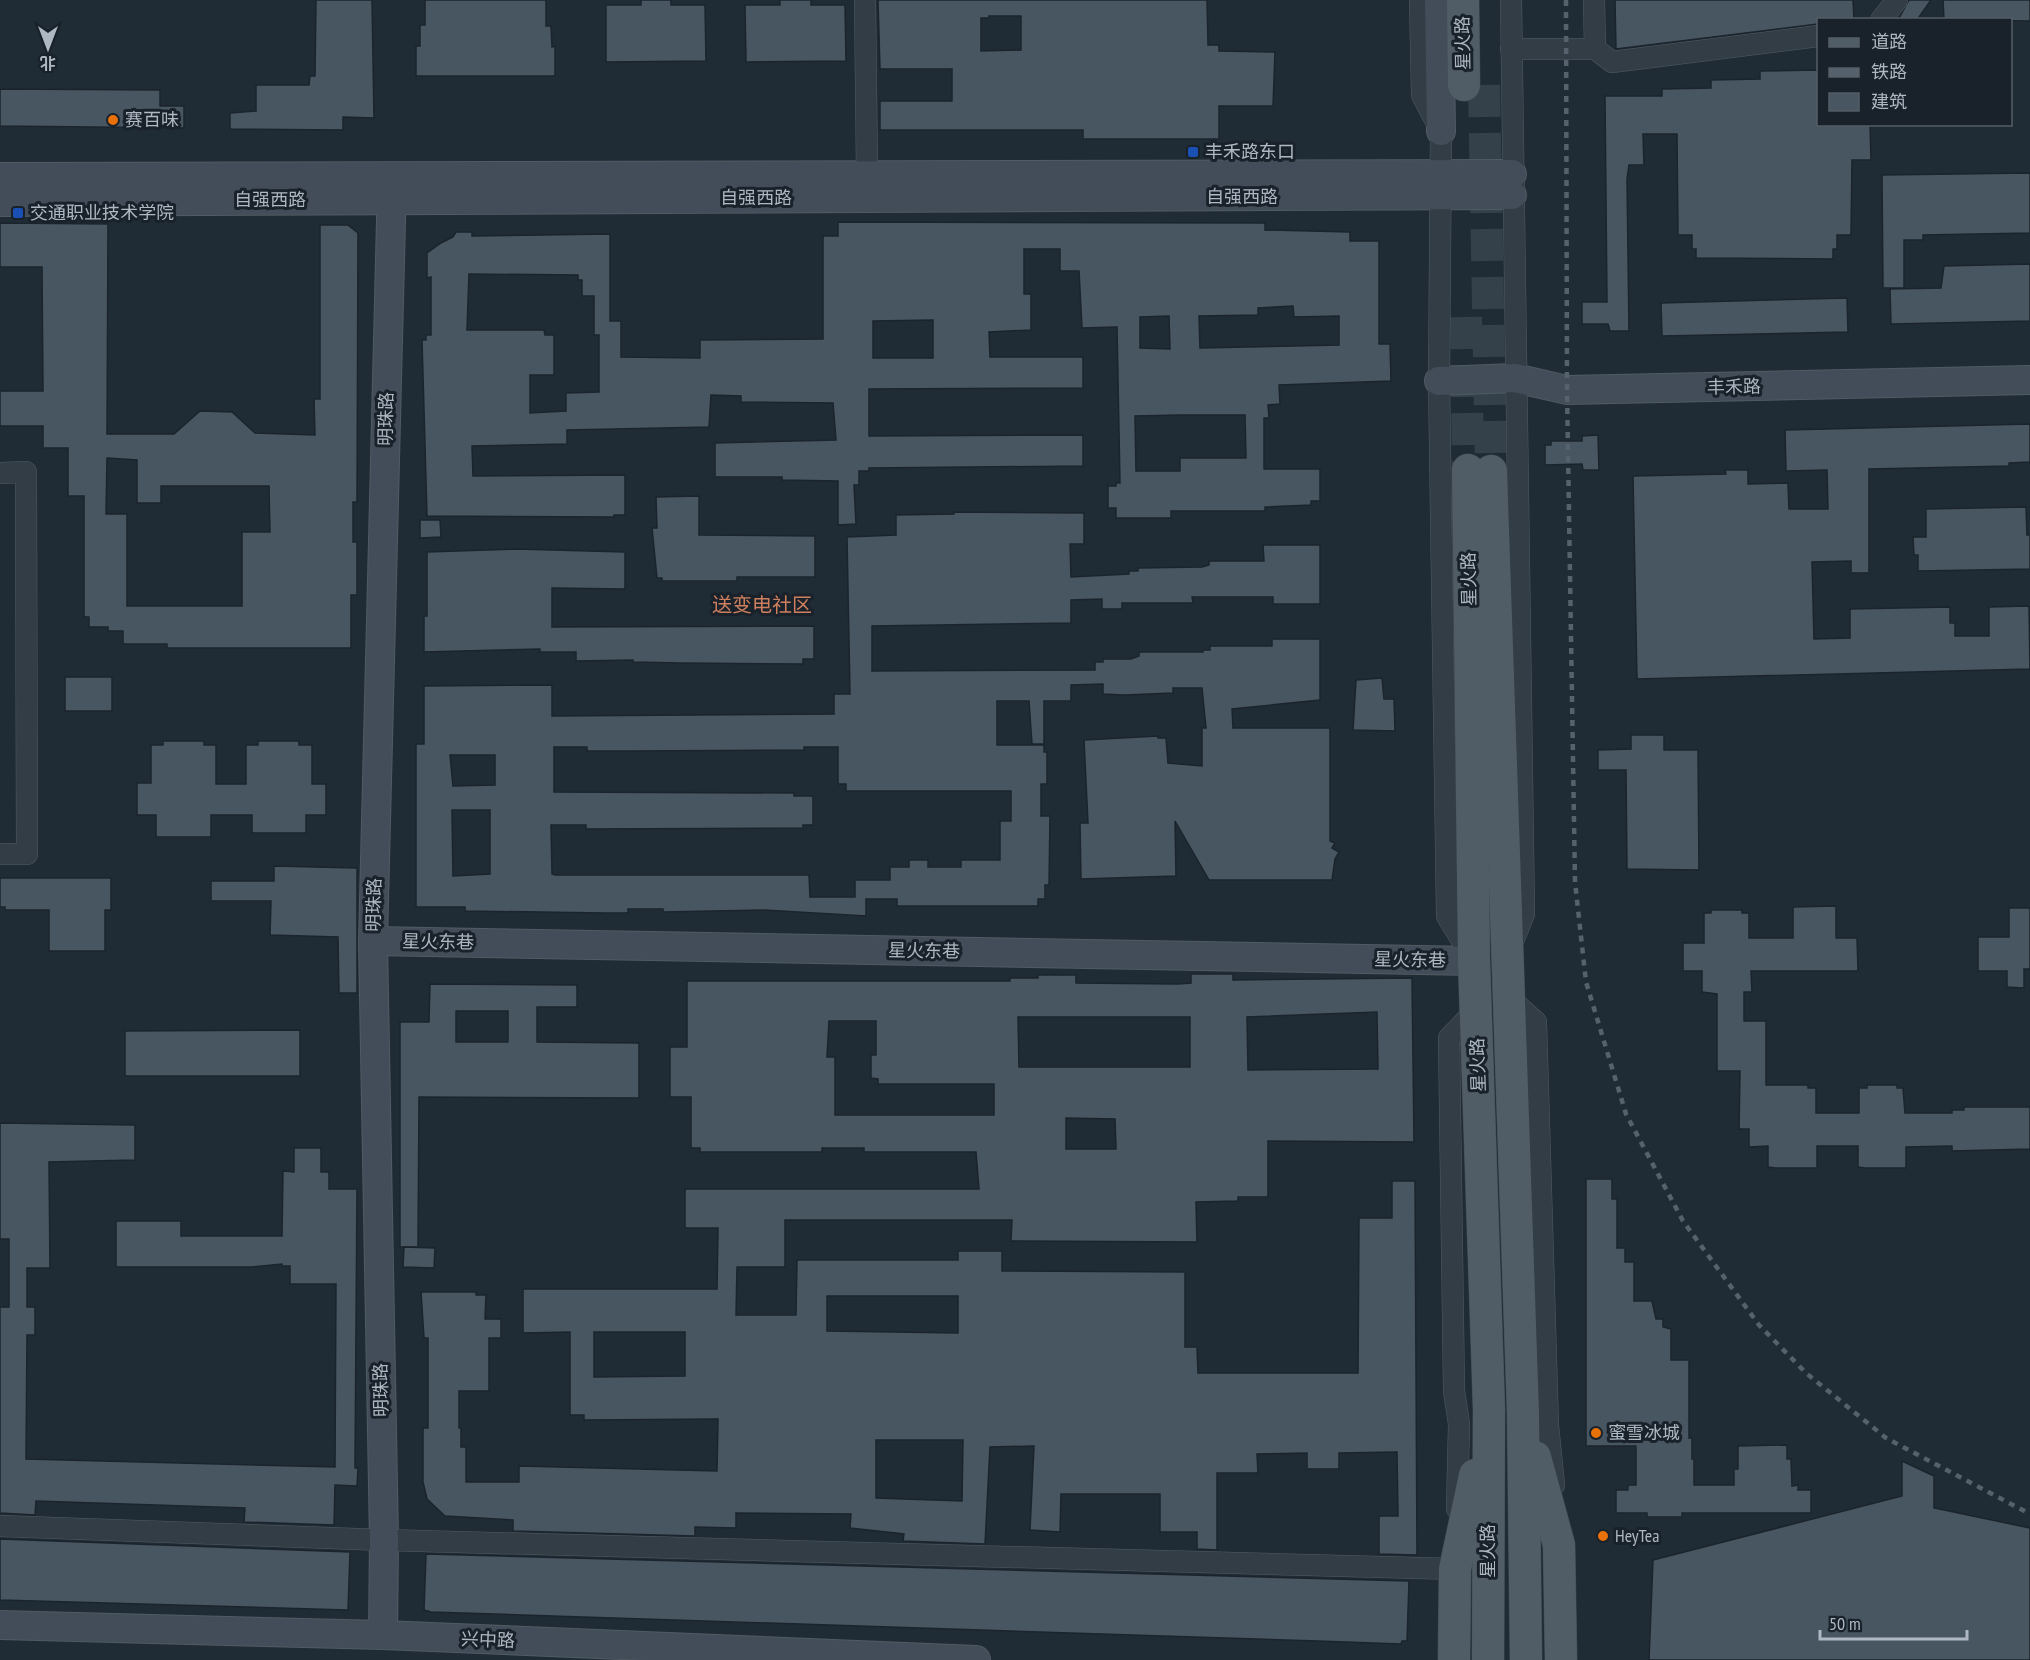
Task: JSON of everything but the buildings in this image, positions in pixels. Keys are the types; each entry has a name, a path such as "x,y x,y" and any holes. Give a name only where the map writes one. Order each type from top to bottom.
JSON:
{"main road":[{"name":"星火路","path":"1463,0 1474,85 1484,0"},
{"name":"星火路","path":"1488,1660 1489,1409 1474,961 1479,471 1507,958 1523,1413 1526,1660"},
{"path":"1454,1660 1455,1569 1489,1409"},
{"path":"1523,1413 1559,1545 1561,1660"}],"street":[{"path":"865,0 867,174"},
{"path":"1420,0 1422,95 1441,131"},
{"path":"1439,0 1441,131 1439,381 1447,916 1474,961"},
{"path":"1507,958 1524,914 1511,0"},
{"path":"1594,0 1595,49"},
{"path":"1883,18 1897,0"},
{"path":"1511,49 1595,49 1612,62 1817,36"},
{"name":"自强西路","path":"0,202 392,186 867,174 1441,185"},
{"name":"自强西路","path":"0,177 392,186 1512,184"},
{"name":"明珠路","path":"383,1635 384,1540 373,941 392,186"},
{"name":"丰禾路","path":"1439,381 1515,378 1567,390 2030,380"},
{"path":"0,473 26,472 27,854 0,854"},
{"name":"星火东巷","path":"373,941 1474,961"},
{"path":"1508,996 1536,1022 1548,1425 1559,1545"},
{"path":"0,1526 384,1540 1455,1569 1459,1424 1454,1391 1449,1038 1476,1010"},
{"name":"兴中路","path":"0,1625 383,1635 976,1660"}],"tunnel":[{"path":"1484,85 1491,471"},
{"path":"1466,317 1468,470"}],"railway":[{"path":"1566,0 1567,390 1575,882 1586,982 1626,1114 1683,1221 1759,1325 1806,1373 1886,1438 2030,1514"}],"place":[{"name":"赛百味","path":"113,120"},
{"name":"丰禾路东口","path":"1193,152"},
{"name":"交通职业技术学院","path":"18,213"},
{"name":"蜜雪冰城","path":"1596,1433"},
{"name":"HeyTea","path":"1603,1536"}],"district":[{"name":"送变电社区","path":"762,605"}]}
